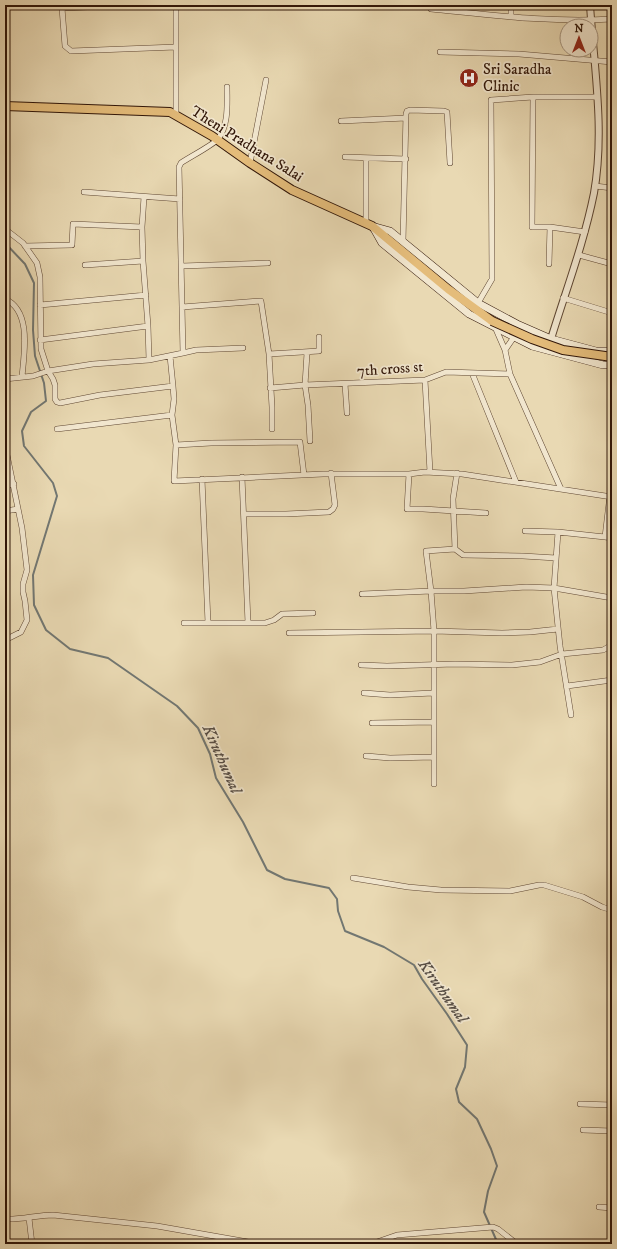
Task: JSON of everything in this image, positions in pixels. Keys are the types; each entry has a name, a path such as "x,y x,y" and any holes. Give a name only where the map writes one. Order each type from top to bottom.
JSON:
{"main road":[{"name":"Theni Pradhana Salai","path":"5,106 170,112 217,140 292,190 369,224 390,231 478,303 528,329 551,339 596,351 612,351"},
{"path":"369,224 448,289 494,324 514,337 532,346 603,365 612,365"},
{"path":"494,324 563,350 612,357"},
{"path":"522,341 528,329"}],"street":[{"path":"140,5 62,6 65,46 71,51 176,47"},
{"path":"176,5 176,115"},
{"path":"511,5 511,17"},
{"path":"590,5 591,18"},
{"path":"431,9 511,17 559,19"},
{"path":"599,20 612,19"},
{"path":"440,52 519,54 612,62"},
{"path":"551,339 579,255 595,186 599,134 596,58"},
{"path":"250,163 266,80"},
{"path":"184,353 179,167 181,163 217,140 225,126 228,104 227,87"},
{"path":"478,303 492,279 490,100 533,97 598,97"},
{"path":"533,97 532,227 550,227 585,232"},
{"path":"403,241 406,118 408,111 447,112 450,162"},
{"path":"340,121 406,118"},
{"path":"345,157 406,159"},
{"path":"366,158 369,224"},
{"path":"595,186 612,188"},
{"path":"84,192 180,199"},
{"path":"144,197 142,227 143,261 149,360"},
{"path":"25,246 72,246 73,224 142,227"},
{"path":"550,227 550,264"},
{"path":"5,229 25,246 37,263 40,277 41,349 46,372 53,379 55,385 55,399 57,402 60,403 100,395 173,386"},
{"path":"579,255 612,264"},
{"path":"85,265 143,261"},
{"path":"182,266 268,262"},
{"path":"40,305 146,295"},
{"path":"564,298 612,314"},
{"path":"5,299 15,305 21,316 25,331 22,377"},
{"path":"182,307 261,301 269,354 272,429"},
{"path":"494,324 505,350 510,374 561,489"},
{"path":"40,340 148,326"},
{"path":"269,354 307,353 319,351 319,337"},
{"path":"505,350 514,337"},
{"path":"5,378 33,376 46,372 93,364 149,360 196,350 243,348"},
{"path":"307,353 305,385 308,405 310,441"},
{"path":"170,356 174,399 172,415 176,445 174,480 331,473 409,474 430,472 457,473 611,496"},
{"name":"7th cross st","path":"270,388 424,380 446,372 510,374"},
{"path":"472,373 516,482"},
{"path":"424,380 430,472"},
{"path":"345,384 346,413"},
{"path":"57,429 172,415"},
{"path":"176,445 300,442 304,475"},
{"path":"5,445 5,451 14,484 22,528 27,570 22,592 25,601 27,620 21,632 5,640"},
{"path":"244,514 329,512 335,505 331,473"},
{"path":"455,549 454,499 457,473"},
{"path":"409,474 407,510 423,509 486,513"},
{"path":"242,477 248,623"},
{"path":"605,537 612,478"},
{"path":"202,479 208,623"},
{"path":"5,485 14,484"},
{"path":"5,511 18,510"},
{"path":"525,531 558,532 612,538"},
{"path":"558,532 554,588 558,629 572,715"},
{"path":"434,784 434,631 426,551 455,549 463,555 556,558"},
{"path":"362,594 464,591 526,587 554,588 612,598"},
{"path":"184,623 265,623 274,620 282,614 313,613"},
{"path":"289,634 434,631 502,633 558,629"},
{"path":"362,665 512,665 540,662 562,654 603,650 612,645"},
{"path":"567,686 612,680"},
{"path":"364,693 390,694 433,692"},
{"path":"372,723 433,722"},
{"path":"366,756 390,758 434,757"},
{"path":"353,878 408,887 441,890 510,891 544,885 583,897 602,907 612,910"},
{"path":"580,1104 612,1105"},
{"path":"583,1130 612,1131"},
{"path":"599,1207 612,1208"},
{"path":"5,1219 53,1215 157,1226 248,1242 281,1244"},
{"path":"29,1218 32,1244"},
{"path":"371,1244 397,1235 493,1227 498,1228 517,1244"}],"waterway":[{"name":"Kiruthumal","path":"5,243 25,264 34,283 33,330 35,356 44,383 46,401 31,412 22,431 24,446 53,483 57,496 33,575 34,605 46,630 70,649 108,658 177,706 198,728 210,754 216,778 243,822 267,870 285,879 329,888 337,899 338,911 345,931 384,947 414,965 467,1045 465,1067 456,1089 459,1102 477,1119 497,1166 488,1191 484,1212 498,1244"}],"place":[{"name":"Sri Saradha Clinic","path":"469,78"}]}
